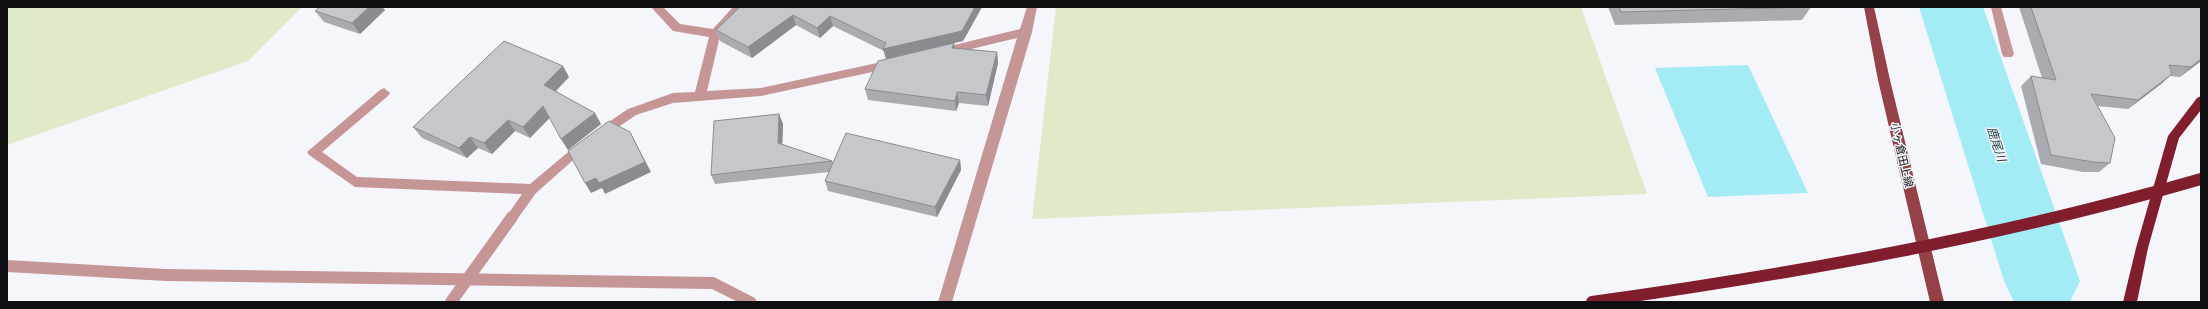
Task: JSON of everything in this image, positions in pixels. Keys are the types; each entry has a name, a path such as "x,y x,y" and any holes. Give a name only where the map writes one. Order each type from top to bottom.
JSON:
{"highway":[{"path":"2130,302 2142,248 2174,136 2201,101"},
{"path":"1592,302 1783,274 2014,230 2129,200 2201,179"}],"main road":[{"name":"小ヶ倉田上線","path":"1869,7 1884,80 1936,302"}],"street":[{"path":"656,7 677,28 715,34"},
{"path":"700,95 715,34 739,7"},
{"path":"945,302 1026,32 1032,7"},
{"path":"1996,7 2008,54"},
{"path":"928,55 1026,32"},
{"path":"451,302 532,189 576,151 632,112 673,98 762,92 906,60"},
{"path":"384,93 313,152 355,182 532,189"},
{"path":"7,266 166,275 714,283 750,302"}],"green space":[{"path":"7,7 302,7 248,61 7,145"},
{"path":"1056,7 1581,7 1647,194 1032,219"}],"water":[{"path":"1748,65 1808,193 1708,197 1655,68"}],"building":[{"path":"320,7 369,7 352,23 315,11"},
{"path":"740,7 975,7 962,31 883,49 886,43 830,16 817,28 793,15 748,47 716,30"},
{"path":"1619,7 1811,7 1621,12"},
{"path":"2031,7 2201,7 2201,59 2191,67 2169,65 2172,74 2138,100 2091,94 2115,138 2110,163 2093,162 2051,155 2031,76 2056,80"},
{"path":"504,41 563,66 544,85 595,113 561,139 543,106 523,127 508,120 484,143 470,137 459,148 413,127"},
{"path":"954,43 952,48 997,52 986,95 957,92 955,101 865,89 878,61"},
{"path":"779,114 778,143 832,161 711,175 714,121"},
{"path":"609,121 630,132 645,162 599,183 596,178 585,183 568,151"},
{"path":"846,133 960,160 935,207 825,181"}],"waterway":[{"name":"鹿尾川","path":"1951,7 2042,281"}]}
